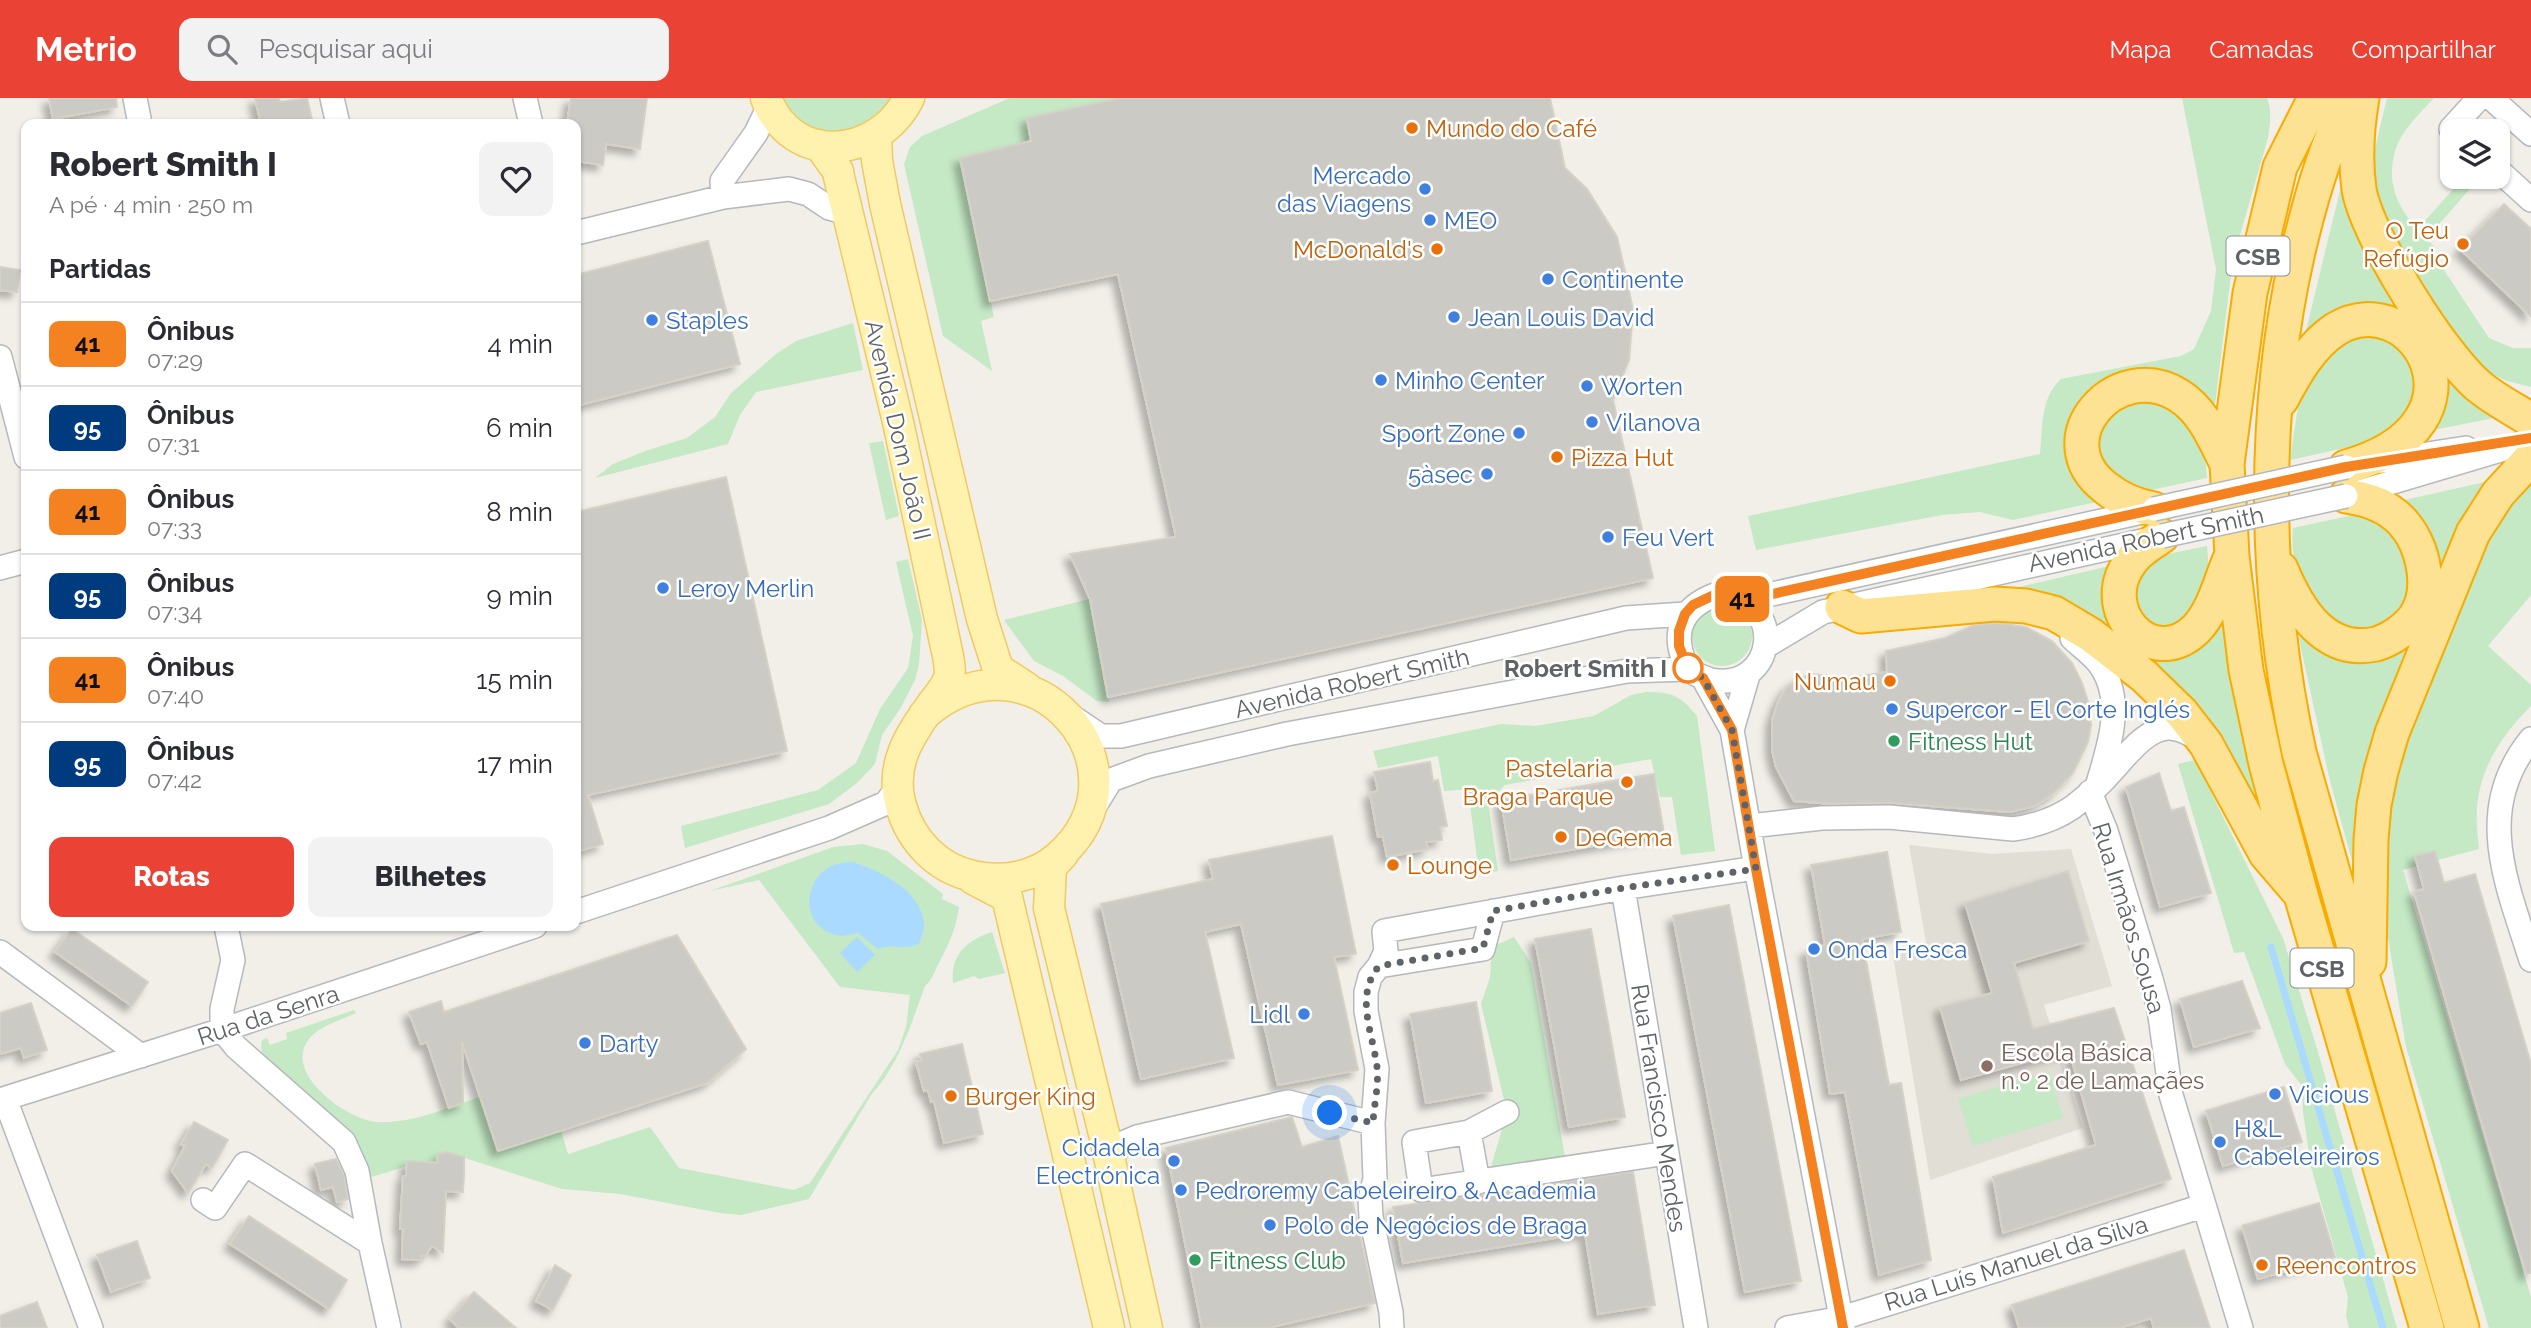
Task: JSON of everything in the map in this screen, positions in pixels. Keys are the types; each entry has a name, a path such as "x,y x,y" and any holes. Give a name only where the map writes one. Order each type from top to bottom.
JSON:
{"highway":[{"name":"CSB","path":"2315,98 2280,167 2250,293 2227,464 2232,556 2250,694 2266,764 2301,895 2427,1328"},
{"name":"CSB","path":"2350,98 2316,180 2283,325 2273,461 2274,552 2289,706 2316,816 2462,1328"},
{"path":"2362,98 2358,128 2359,190 2379,241 2408,293 2449,352 2480,387 2531,420"},
{"path":"2274,552 2301,609 2316,627 2333,640 2350,646 2384,642 2401,631 2414,617 2423,600 2425,582 2417,548 2409,530 2397,516 2346,481 2367,461 2395,446 2420,421 2427,410 2431,393 2427,358 2405,333 2388,324 2370,320 2352,322 2337,329 2309,354 2277,409"},
{"path":"2227,464 2210,430 2195,410 2180,396 2162,387 2127,388 2111,394 2097,405 2087,421 2083,435 2082,452 2086,467 2094,479 2158,523 2123,574 2119,591 2119,609 2127,624 2138,635 2151,641 2168,642 2183,638 2195,630 2206,616 2232,556"},
{"path":"2369,1003 2371,839 2381,771 2392,733 2473,533 2498,494 2531,458"},
{"path":"1842,607 1861,616 1995,604 2026,606 2054,613 2091,635 2144,677 2182,713 2206,744 2266,854 2301,895"}],"main road":[{"name":"Avenida Dom João II","path":"768,102 780,121 793,133 819,145 832,147 866,142 894,122 911,103"},
{"name":"Avenida Dom João II","path":"876,135 877,161 885,204 982,619 998,669 1033,692"},
{"name":"Avenida Dom João II","path":"819,145 838,171 945,634 949,680 924,715"},
{"path":"1109,1328 1007,897 931,855 908,825 900,804 898,787 904,748 911,733 924,715 948,697 975,686 995,684 1033,692 1051,701 1077,726 1091,760 1094,781 1087,818 1067,849 1051,867 1049,908 1147,1328"},
{"path":"963,874 1001,880 1024,876 1054,861 1067,849"}],"street":[{"path":"135,98 139,119"},
{"path":"332,98 337,119"},
{"path":"525,98 530,119"},
{"path":"2460,119 2479,98"},
{"path":"2491,98 2531,134"},
{"path":"723,197 722,181 756,133 768,102"},
{"path":"2510,181 2531,200"},
{"path":"581,232 723,197 789,189 808,194 829,208 847,213"},
{"path":"0,357 21,438"},
{"name":"Avenida Robert Smith","path":"1745,600 2158,523 2531,439"},
{"name":"Avenida Robert Smith","path":"1766,646 1811,618 1842,607 2158,523"},
{"path":"0,568 21,562"},
{"path":"1732,730 1748,675 1759,663 1766,646 1765,631 1760,617 1745,600 1730,595 1714,595 1693,605 1685,614 1679,631 1679,646 1732,730 1842,1323"},
{"path":"2054,613 2074,639 2097,661 2109,680 2113,699 2112,732 2094,789"},
{"name":"Avenida Robert Smith","path":"1066,713 1101,736 1121,736 1626,618 1685,614"},
{"name":"Avenida Robert Smith","path":"1087,818 1111,779 1149,766 1287,734 1628,671 1695,673"},
{"path":"1695,673 1719,681 1735,680 1748,675"},
{"name":"Rua Irmãos Sousa","path":"1750,825 1822,818 1889,817 2013,829 2045,822 2072,807 2111,773 2131,749 2161,730 2169,727 2186,731 2206,744"},
{"path":"2531,739 2509,774 2500,809 2500,848 2501,865 2531,960"},
{"path":"581,910 829,828 886,803 898,787"},
{"name":"Rua Irmãos Sousa","path":"2094,789 2159,1009 2171,1095 2241,1328"},
{"path":"829,828 874,821 897,822 931,855"},
{"path":"1392,1328 1371,1217 1370,1199 1376,1161 1373,1123 1377,1069 1366,1011 1366,992 1370,977 1386,951 1384,931 1623,888 1756,869"},
{"name":"Rua Francisco Mendes","path":"1623,888 1696,1328"},
{"path":"1379,966 1483,948 1493,911"},
{"path":"227,931 233,960 222,1009 222,1030 236,1048 344,1142 357,1171 389,1328"},
{"name":"Rua da Senra","path":"2,1099 222,1030 520,931"},
{"path":"0,952 141,1056"},
{"path":"2,1099 90,1328"},
{"path":"1106,1146 1288,1102 1373,1123"},
{"path":"1507,1112 1469,1132 1414,1142 1422,1190 1667,1153"},
{"path":"1469,1132 1478,1182"},
{"path":"203,1200 215,1208 245,1164 370,1243"},
{"name":"Rua Luís Manuel da Silva","path":"1787,1328 1842,1323 2203,1206"}],"shaded area":[{"name":"Escola Básica n.º 2 de Lamaçães","path":"1909,845 1993,854 2071,849 2112,986 2044,1005 2083,1128 1930,1180 1892,950 1926,942"}],"green space":[{"path":"774,98 899,98 865,133 813,135"},
{"path":"1010,98 1121,98 1027,118 1031,141 960,159 994,317 981,321 992,371 943,336 904,164 910,147 922,136"},
{"path":"2182,98 2267,98 2270,108 2268,138 2231,274 2214,413 2200,398 2083,406 2106,500 2013,520 1980,512 1942,515 1756,550 1748,516 2040,454 2046,404 2061,379 2181,356 2194,349 2211,311 2216,269"},
{"path":"2387,98 2434,98 2401,137 2392,167 2395,194 2416,228 2436,248 2432,252 2489,338 2513,348 2531,348 2531,387 2489,373 2464,350 2405,259 2376,202 2372,161"},
{"path":"2344,174 2496,416 2494,418 2433,430 2408,324 2302,347"},
{"path":"2453,189 2470,189 2434,230 2424,222"},
{"path":"853,323 863,370 756,392 740,415 728,444 595,478 613,464 687,438 715,417 731,393 776,354 796,341"},
{"path":"2371,329 2412,350 2416,416 2367,443 2290,460 2299,400 2326,346"},
{"path":"2129,397 2178,405 2205,455 2207,478 2132,494 2091,450 2092,437"},
{"path":"883,441 899,516 886,520 869,443"},
{"path":"2494,480 2474,514 2359,886 2330,781 2297,630 2314,638 2416,629 2400,501"},
{"path":"2531,483 2531,595 2488,646 2531,685 2531,706 2502,740 2487,767 2478,796 2479,849 2438,860 2435,851 2415,856 2417,866 2403,870 2531,1297 2531,1328 2489,1328 2406,1047 2381,895 2385,840 2406,733 2476,563 2503,515"},
{"path":"2372,511 2411,555 2410,605 2376,634 2333,629 2308,593 2297,571 2293,528"},
{"path":"2207,546 2209,572 2187,625 2149,630 2128,594 2148,558"},
{"path":"908,559 922,620 919,664 915,680 900,709 882,735 875,764 857,783 829,804 685,848 681,826 818,790 856,763 880,709 908,668 913,636 896,562"},
{"path":"2114,565 2134,643 2221,604 2264,817 2130,647 2068,601 2037,591 2015,588"},
{"path":"1090,599 1109,702 1097,701 1063,676 1034,661 1004,620"},
{"path":"1716,606 1728,606 1747,619 1752,636 1750,648 1739,661 1728,666 1716,666 1697,653 1692,642 1692,630 1705,611"},
{"path":"1647,692 1675,697 1697,716 1715,851 1681,855 1672,797 1660,797 1651,759 1505,785 1488,803 1498,871 1479,874 1468,789 1444,791 1438,756 1378,768 1373,751 1501,724 1535,726 1594,716 1631,695"},
{"path":"2195,760 2283,938 2397,1328 2349,1328 2346,1316 2348,1297 2311,1167 2302,1086 2285,1064 2244,952 2234,953 2178,764"},
{"path":"863,844 887,851 943,894 942,899 959,907 949,942 925,986 897,1057 809,1199 741,1215 720,1213 620,1194 562,1189 446,1152 438,1155 437,1163 421,1162 371,1177 356,1143 265,1060 261,1048 262,1040 267,1038 270,1045 287,1039 286,1033 354,1010 356,1013 313,1034 303,1052 304,1066 321,1092 349,1113 363,1119 376,1122 403,1120 480,1097 498,1151 561,1131 568,1154 650,1127 679,1168 794,1190 810,1183 898,1050 906,1027 910,995 840,987 759,880 710,891 833,847"},
{"path":"992,932 1005,973 979,979 974,976 953,983 954,964 962,950 975,939"},
{"path":"1514,937 1531,963 1565,1157 1491,1167 1507,1112 1481,1004 1490,977 1492,947"},
{"path":"2049,1071 2063,1118 1973,1146 1958,1099"}],"water":[{"path":"853,862 887,877 915,901 924,923 919,944 878,949 858,933 836,935 817,924 812,916 810,896 818,877 829,867"},
{"path":"857,937 875,955 857,972 840,953"}],"building":[{"path":"49,98 116,98 117,107 53,119"},
{"path":"255,98 279,98 280,102 307,98 312,119 260,119"},
{"path":"571,98 647,98 640,149 606,144 603,165 581,162 581,119 568,119"},
{"name":"Minho Center","path":"1121,98 1550,98 1565,168 1587,189 1617,237 1626,276 1633,310 1629,360 1613,400 1653,578 1108,697 1090,599 1070,554 1176,537 1118,274 990,301 960,158 1031,141 1027,118"},
{"path":"2504,204 2531,229 2531,317 2460,249"},
{"name":"Staples","path":"708,241 740,364 581,405 581,274"},
{"path":"0,267 20,270 17,292 0,290"},
{"name":"Leroy Merlin","path":"726,477 787,751 588,795 603,844 581,851 581,687 581,511"},
{"path":"1996,623 2026,627 2052,641 2072,663 2082,683 2089,705 2091,725 2088,742 2073,773 2053,794 2034,806 2010,812 1890,803 1834,804 1794,801 1776,767 1772,750 1772,721 1786,688 1797,679 1812,674 1850,678 1887,672 1886,651 1945,638 1972,626"},
{"path":"1430,762 1433,781 1438,780 1447,826 1440,827 1442,840 1426,842 1428,849 1387,857 1383,837 1378,837 1370,793 1378,791 1374,772"},
{"path":"2159,773 2171,811 2184,807 2211,893 2160,907 2126,787"},
{"path":"1654,774 1664,834 1511,860 1501,800"},
{"path":"1332,836 1356,954 1334,957 1358,1070 1278,1085 1241,924 1205,932 1234,1058 1141,1079 1101,904 1213,879 1209,860"},
{"path":"2435,851 2444,883 2475,874 2531,1064 2531,1273 2526,1274 2414,892 2424,889 2415,856"},
{"path":"1887,852 1901,932 1862,939 1889,1085 1901,1083 1931,1260 1879,1275 1845,1092 1830,1094 1806,950 1825,945 1811,865"},
{"path":"2068,871 2089,941 2014,963 2033,1029 2114,1008 2171,1179 2003,1233 1993,1177 2096,1145 2069,1050 1961,1080 1940,1007 1992,993 1965,903"},
{"path":"1729,905 1801,1281 1745,1292 1673,916"},
{"path":"1591,929 1625,1117 1569,1127 1535,939"},
{"path":"71,931 75,931 148,982 132,1006 55,952"},
{"name":"Darty","path":"677,935 746,1049 707,1083 498,1151 462,1042 463,1103 449,1108 427,1042 421,1044 409,1012 441,1001 444,1012"},
{"path":"2242,981 2260,1028 2194,1047 2180,999"},
{"path":"1476,1002 1492,1091 1426,1103 1410,1014"},
{"path":"31,1003 47,1050 24,1058 21,1048 0,1054 0,1013"},
{"name":"Burger King","path":"962,1044 983,1134 944,1143 934,1101 931,1102 928,1090 924,1091 916,1062 922,1061 920,1054"},
{"path":"2284,1087 2302,1142 2223,1166 2206,1111"},
{"name":"Polo de Negócios de Braga","path":"1292,1117 1302,1147 1338,1136 1375,1303 1268,1328 1202,1328 1166,1148"},
{"path":"194,1122 228,1140 212,1168 206,1164 188,1193 172,1171 185,1146 181,1144"},
{"path":"446,1152 464,1157 464,1174 463,1192 446,1191 443,1252 432,1246 425,1256 421,1256 421,1260 402,1259 403,1229 400,1229 403,1176 406,1176 407,1161 437,1163 438,1155"},
{"path":"336,1159 344,1175 348,1199 337,1202 333,1187 321,1190 315,1164"},
{"path":"1633,1172 1655,1305 1598,1314 1585,1233 1403,1263 1393,1207"},
{"path":"2319,1203 2335,1257 2258,1279 2242,1226"},
{"path":"249,1216 347,1280 329,1309 230,1244"},
{"path":"137,1241 150,1278 111,1292 97,1255"},
{"path":"2184,1250 2210,1328 2154,1328 2151,1318 2120,1328 2019,1328 2012,1305"},
{"path":"555,1265 571,1275 553,1310 536,1301"},
{"path":"474,1292 516,1328 459,1328 450,1319"},
{"path":"37,1302 47,1328 0,1328 0,1316"}],"waterway":[{"path":"2271,947 2383,1328"}],"bus line":[{"name":"41","path":"1843,1328 1732,730 1703,678 1688,669 1681,653 1679,631 1685,614 1693,605 1714,595 1730,595 1745,600 2346,467 2531,438"}],"place":[{"name":"Mundo do Café","path":"1412,128"},
{"name":"Mercado das Viagens","path":"1425,189"},
{"name":"MEO","path":"1430,220"},
{"name":"O Teu Refúgio","path":"2463,244"},
{"name":"McDonald's","path":"1437,249"},
{"name":"Continente","path":"1548,279"},
{"name":"Jean Louis David","path":"1454,317"},
{"name":"Staples","path":"652,320"},
{"name":"Minho Center","path":"1381,380"},
{"name":"Worten","path":"1587,386"},
{"name":"Vilanova","path":"1592,422"},
{"name":"Sport Zone","path":"1519,433"},
{"name":"Pizza Hut","path":"1557,457"},
{"name":"5àsec","path":"1487,474"},
{"name":"Feu Vert","path":"1608,537"},
{"name":"Leroy Merlin","path":"663,588"},
{"name":"Robert Smith I","path":"1688,668"},
{"name":"Numau","path":"1890,681"},
{"name":"Supercor - El Corte Inglés","path":"1892,709"},
{"name":"Fitness Hut","path":"1894,741"},
{"name":"Pastelaria Braga Parque","path":"1627,782"},
{"name":"DeGema","path":"1561,837"},
{"name":"Lounge","path":"1393,865"},
{"name":"Onda Fresca","path":"1814,949"},
{"name":"Lidl","path":"1304,1014"},
{"name":"Darty","path":"585,1043"},
{"name":"Escola Básica n.º 2 de Lamaçães","path":"1987,1066"},
{"name":"Vicious","path":"2275,1094"},
{"name":"Burger King","path":"951,1096"},
{"name":"H&L Cabeleireiros","path":"2220,1142"},
{"name":"Cidadela Electrónica","path":"1174,1161"},
{"name":"Pedroremy Cabeleireiro & Academia","path":"1181,1190"},
{"name":"Polo de Negócios de Braga","path":"1270,1225"},
{"name":"Fitness Club","path":"1195,1260"},
{"name":"Reencontros","path":"2262,1265"}],"route":[{"path":"1330,1113 1373,1123 1378,1087 1366,1011 1366,992 1370,977 1379,966 1483,948 1493,911 1623,888 1756,869 1732,730 1703,678 1688,668"}]}
